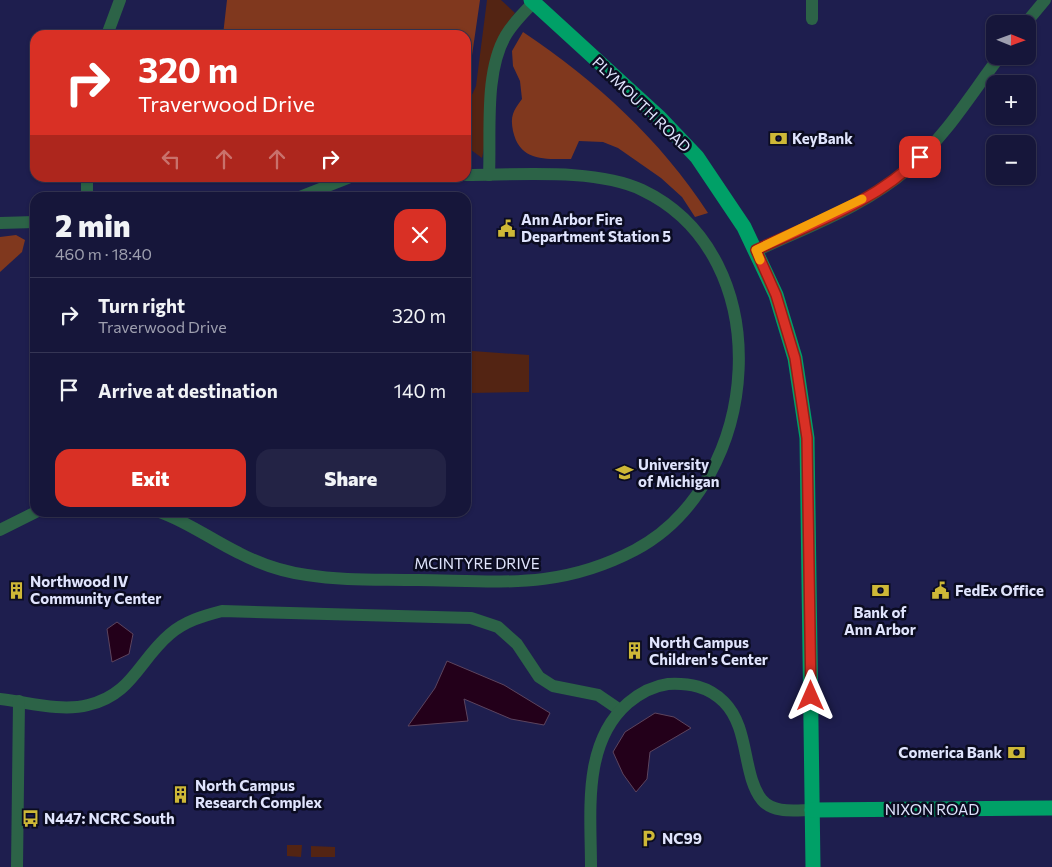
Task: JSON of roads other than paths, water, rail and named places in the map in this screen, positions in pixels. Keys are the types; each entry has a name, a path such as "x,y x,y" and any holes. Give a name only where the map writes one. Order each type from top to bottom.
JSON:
{"main road":[{"name":"PLYMOUTH ROAD","path":"532,1 659,117 697,157 740,219 776,295 795,358 807,438 813,867"},
{"name":"NIXON ROAD","path":"812,810 1052,808"}],"street":[{"path":"109,30 120,0"},
{"path":"812,0 812,19"},
{"path":"1032,15 1045,0"},
{"path":"489,175 492,75 497,56 506,35 532,1"},
{"path":"756,250 842,210 872,194 909,169 942,134 993,65"},
{"name":"MCINTYRE DRIVE","path":"170,517 261,563 306,575 342,579 510,582 550,580 593,569 638,548 660,533 680,514 718,460 737,399 739,349 736,325 727,289 713,258 681,216 655,197 625,183 595,177 471,175"},
{"path":"312,192 338,182"},
{"path":"0,222 30,222"},
{"path":"0,530 30,515"},
{"path":"0,699 65,707 86,706 108,699 126,686 170,634 194,618 222,611 471,618 498,628 517,644 539,677 553,686 598,695 620,710"},
{"path":"591,867 594,763 607,726 620,710 637,696 657,685 682,683 707,688 724,702 736,719 754,784 762,800 774,809 812,810"},
{"path":"17,867 19,701"}],"place":[{"name":"KeyBank","path":"778,138"},
{"name":"Ann Arbor Fire Department Station 5","path":"507,228"},
{"name":"University of Michigan","path":"624,473"},
{"name":"Northwood IV Community Center","path":"16,590"},
{"name":"FedEx Office","path":"941,590"},
{"name":"Bank of Ann Arbor","path":"880,591"},
{"name":"North Campus Children's Center","path":"635,651"},
{"name":"Comerica Bank","path":"1016,752"},
{"name":"North Campus Research Complex","path":"181,794"},
{"name":"N447: NCRC South","path":"30,818"},
{"name":"NC99","path":"648,838"}]}
